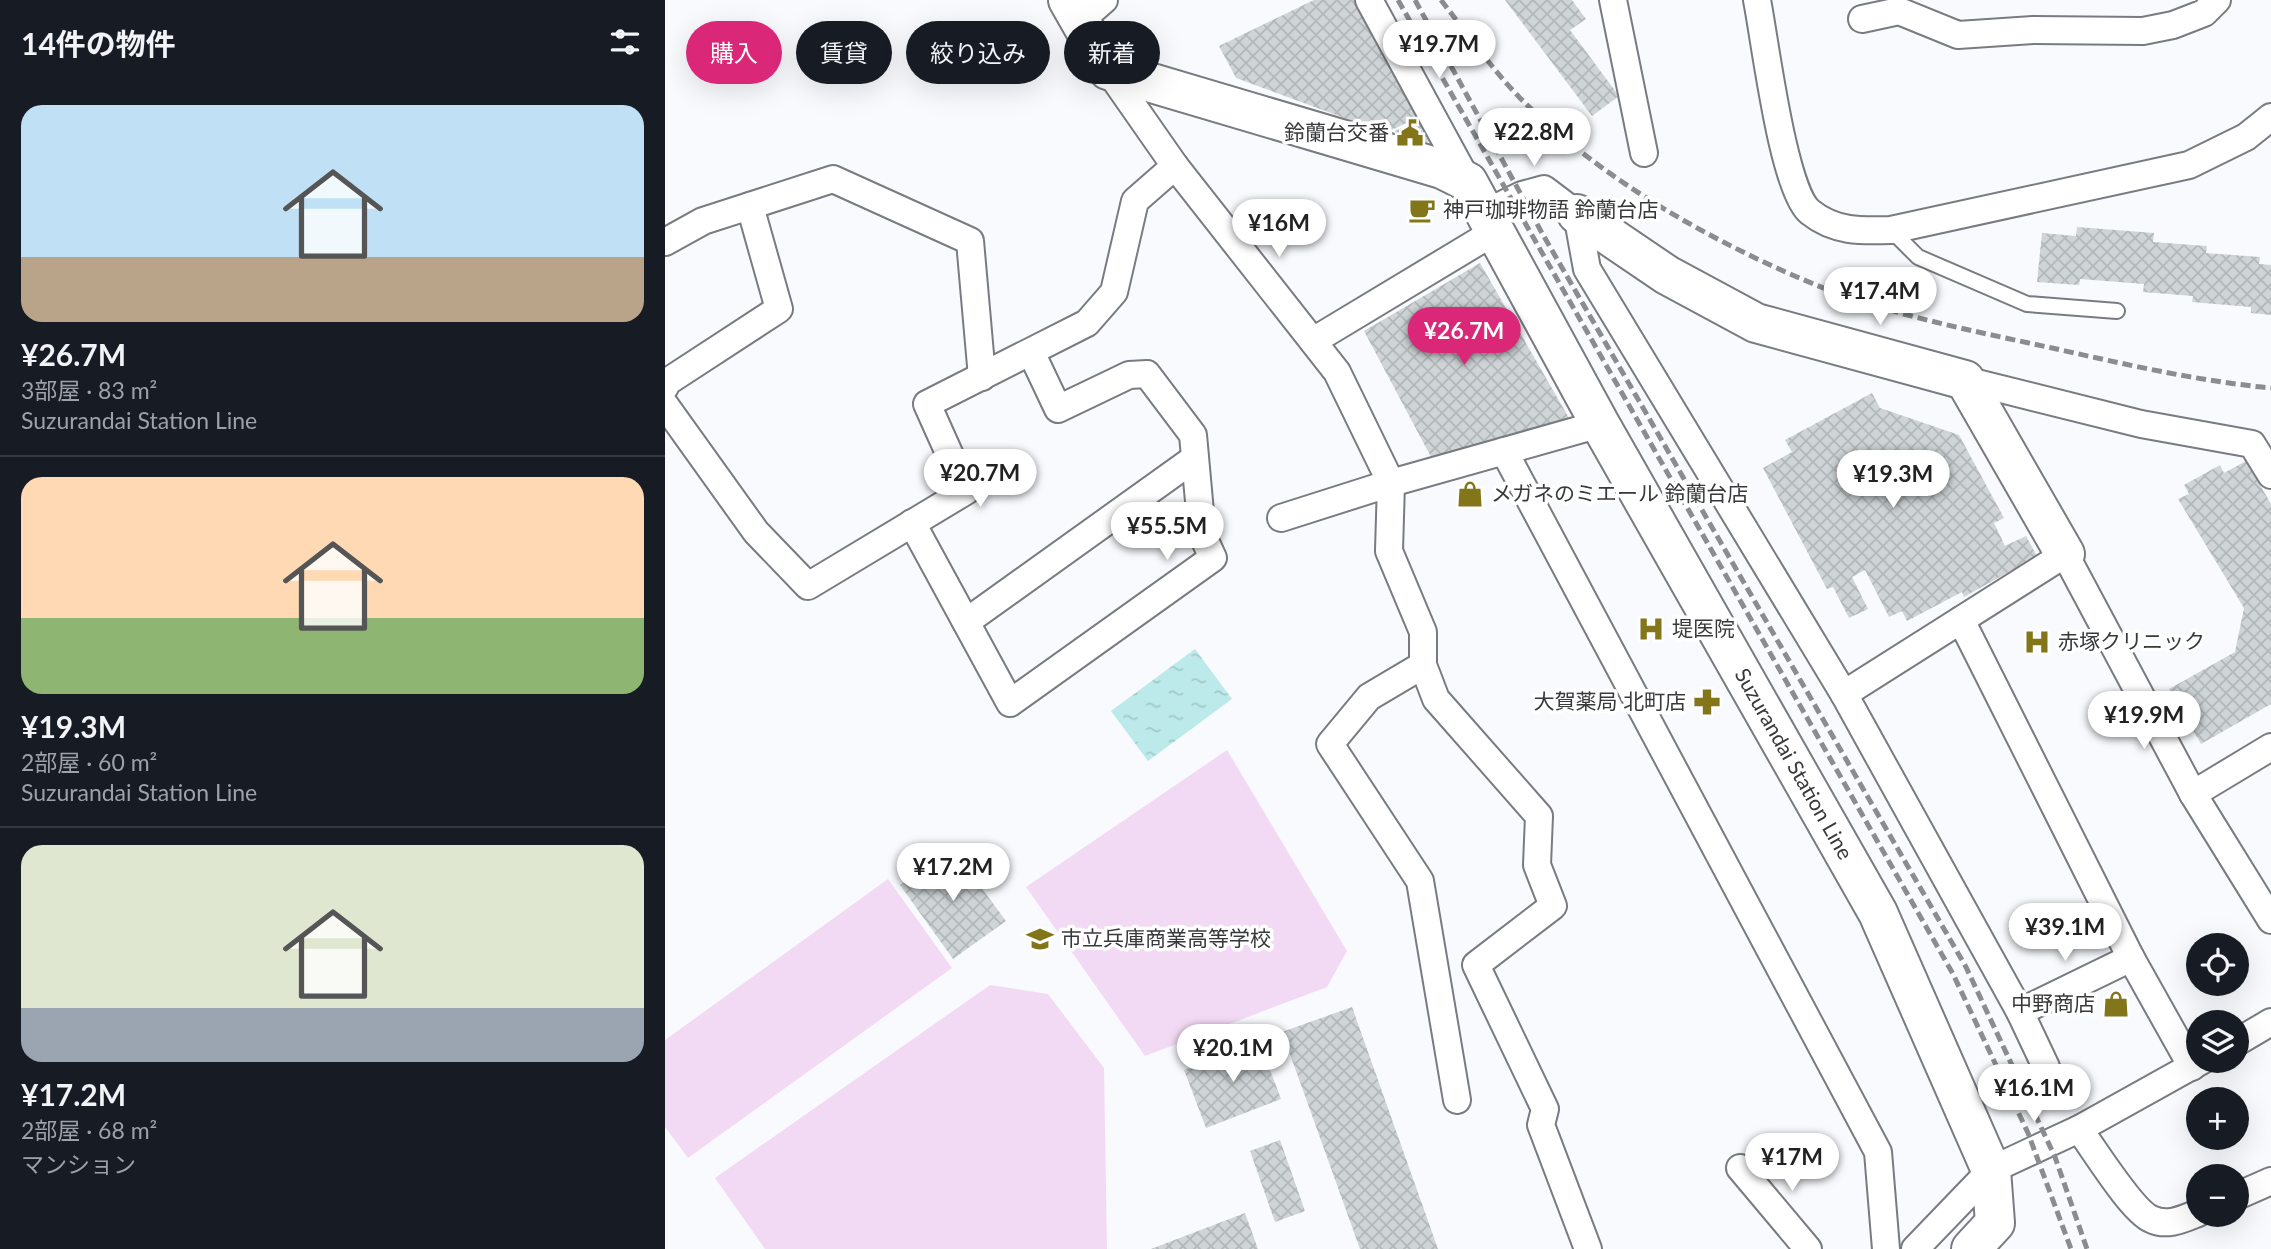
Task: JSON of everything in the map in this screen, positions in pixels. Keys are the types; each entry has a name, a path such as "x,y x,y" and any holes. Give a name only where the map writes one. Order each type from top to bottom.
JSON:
{"main road":[{"path":"1152,84 1442,169 1482,209"},
{"name":"Suzurandai Station Line","path":"1482,209 1600,424 1878,912 1991,1170 1996,1223 1971,1249"},
{"path":"1577,214 1667,275 1756,323 1965,380 2065,554"}],"street":[{"path":"1369,0 1482,209"},
{"path":"1613,0 1644,153"},
{"path":"1757,0 1791,180 1808,211 1845,231 1891,230 2189,164 2246,138 2271,117"},
{"path":"1862,19 1899,11 1958,36 2033,30 2143,31 2173,25 2204,13 2217,0"},
{"path":"1117,84 1175,166 1337,372 1391,483 1389,551 1423,632 1423,665 1436,699 1539,816 1537,865 1553,905 1476,965 1545,1109 1541,1125 1588,1249"},
{"path":"665,405 756,532 808,586 965,491 927,404 1087,323 1114,292 1135,201 1175,166"},
{"path":"665,242 703,221 834,179 970,241 982,377"},
{"path":"1313,341 1482,209 1544,190 1577,214 1587,270 1845,694 2020,1012 2046,1067"},
{"path":"665,387 667,382 779,309 750,206"},
{"path":"912,523 1010,703 1213,558 1202,534 1193,435 1147,374 1129,375 1058,409 1031,352"},
{"path":"1965,380 2141,424 2252,444 2271,475"},
{"path":"1281,518 1391,483 1600,424"},
{"path":"1504,451 1878,1152 1886,1249"},
{"path":"967,622 1195,458"},
{"path":"1845,694 2065,554 2193,794 2271,920"},
{"path":"1961,620 2131,958 2186,1046"},
{"path":"1423,665 1369,697 1330,744 1420,881 1457,1100"},
{"path":"2193,794 2271,747"},
{"path":"2020,1012 2131,958"},
{"path":"2249,1035 2271,1022"},
{"path":"1915,1249 1991,1170 2079,1129 2186,1070"},
{"path":"2079,1129 2137,1209 2152,1220 2175,1223 2186,1218"},
{"path":"1740,1168 1808,1249"},
{"path":"2249,1191 2271,1181"}],"lane":[{"path":"1891,230 1918,257 2027,304 2117,311"}],"shaded area":[{"path":"1227,750 1347,951 1327,987 1145,1056 1026,887"},
{"path":"888,879 952,968 688,1158 665,1127 665,1040"},
{"path":"990,985 1048,994 1104,1068 1107,1249 765,1249 715,1178"}],"water":[{"path":"1195,649 1232,699 1148,761 1111,711"}],"building":[{"path":"1314,0 1355,0 1417,118 1385,133 1236,78 1219,46"},
{"path":"1505,0 1572,0 1586,19 1570,30 1619,96 1592,116"},
{"name":"鈴蘭台交番","path":"1418,120 1429,141 1423,145 1397,135 1395,131"},
{"path":"2077,227 2154,233 2153,242 2207,246 2206,253 2260,257 2259,264 2271,265 2271,315 2251,313 2251,307 2192,302 2193,296 2143,292 2144,284 2080,279 2079,285 2037,282 2042,233 2076,236"},
{"path":"1480,263 1569,418 1431,457 1364,331"},
{"path":"1872,393 1880,408 1959,435 2004,518 1994,523 2005,546 2026,536 2037,556 1964,597 1962,592 1907,621 1902,611 1889,617 1865,570 1852,577 1868,609 1849,618 1833,587 1827,589 1763,468 1792,452 1785,440"},
{"path":"2246,461 2271,504 2271,704 2201,744 2169,689 2235,652 2244,608 2178,499 2189,494 2184,485 2220,465 2224,473"},
{"path":"952,848 1006,921 953,959 900,885"},
{"path":"1352,1007 1438,1249 1360,1249 1282,1032"},
{"path":"1259,1041 1281,1099 1206,1128 1184,1070"},
{"path":"1280,1140 1305,1211 1275,1222 1250,1151"},
{"path":"1245,1213 1258,1249 1151,1249"}],"railway":[{"path":"1398,0 1953,974 2028,1133 2071,1249"},
{"path":"1415,0 1542,233 1966,967 2055,1157 2087,1249"},
{"path":"1441,0 1514,91 1556,132 1590,159 1662,208 1738,250 1844,296 1933,321 2161,371 2271,388"}],"place":[{"name":"鈴蘭台交番","path":"1410,133"},
{"name":"神戸珈琲物語 鈴蘭台店","path":"1422,210"},
{"name":"メガネのミエール 鈴蘭台店","path":"1470,494"},
{"name":"堤医院","path":"1651,629"},
{"name":"赤塚クリニック","path":"2037,642"},
{"name":"大賀薬局 北町店","path":"1707,702"},
{"name":"市立兵庫商業高等学校","path":"1040,939"},
{"name":"中野商店","path":"2116,1004"}]}
